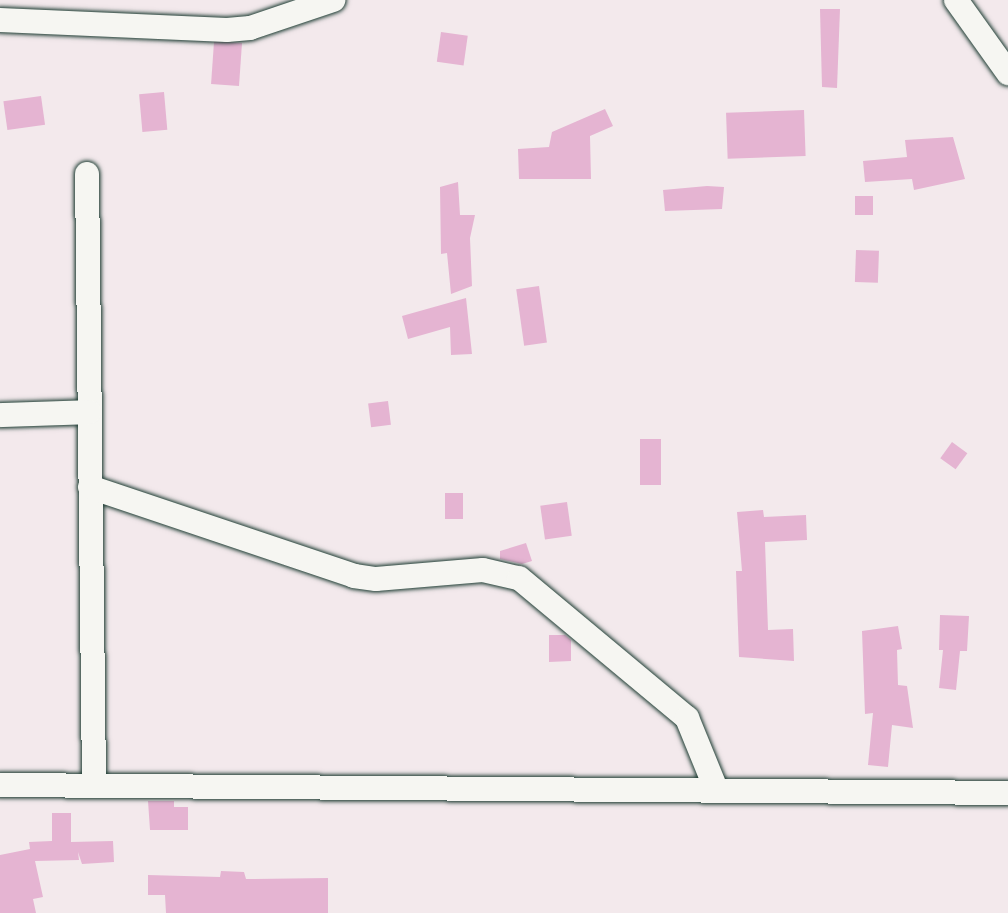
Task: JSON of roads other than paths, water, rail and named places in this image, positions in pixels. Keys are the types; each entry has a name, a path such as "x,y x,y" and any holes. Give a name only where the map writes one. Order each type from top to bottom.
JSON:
{"street":[{"path":"0,20 227,30 250,28 333,0"},
{"path":"956,0 1008,73"},
{"path":"87,174 94,784"},
{"path":"0,415 89,412"},
{"path":"90,487 354,576 376,579 483,570 519,578 687,718 716,789"},
{"path":"0,785 1008,793"}]}
